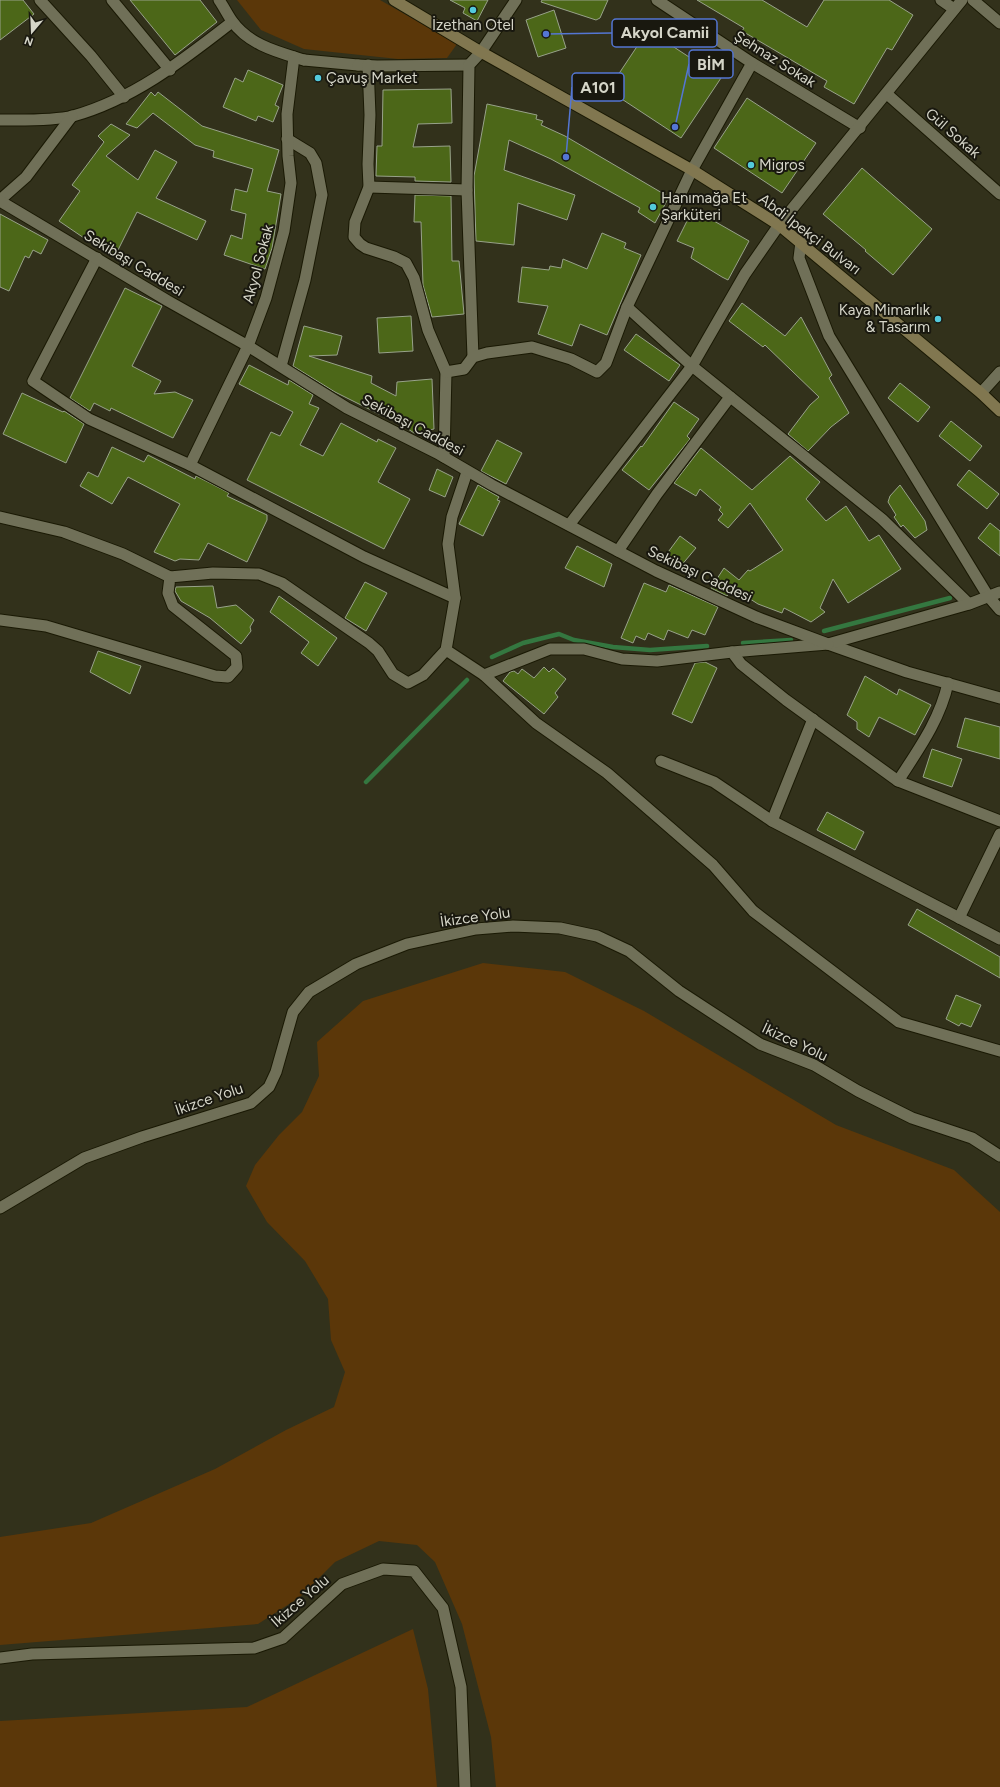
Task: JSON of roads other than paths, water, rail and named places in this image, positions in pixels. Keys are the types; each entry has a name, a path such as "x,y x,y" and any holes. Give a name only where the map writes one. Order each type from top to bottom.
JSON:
{"main road":[{"name":"Abdi İpekçi Bulvarı","path":"394,0 482,52 692,170 779,226 801,242 981,393 1000,411"}],"street":[{"path":"40,0 91,56 124,97"},
{"path":"112,0 170,70"},
{"path":"219,0 232,22 243,34 265,48 299,59 363,65 469,65"},
{"path":"473,357 468,190 469,65 482,52 516,0"},
{"name":"Şehnaz Sokak","path":"657,0 752,63 860,128"},
{"path":"941,0 954,9"},
{"path":"569,525 692,366 745,274 779,226 860,128 962,0"},
{"path":"973,0 1000,23"},
{"path":"0,120 31,120 72,116 105,106 124,97 170,70 232,22"},
{"name":"Akyol Sokak","path":"190,465 248,346 266,298 284,231 291,183 287,139 287,114 299,59"},
{"path":"446,372 464,369 473,357 487,353 532,347 571,359 597,372 606,363 627,307 692,170 752,63"},
{"path":"363,65 370,115 368,164 370,187 355,222 354,237 366,248 394,257 406,263 414,278 428,330 446,372 444,457"},
{"name":"Gül Sokak","path":"887,94 1000,194"},
{"path":"0,201 26,177 72,116"},
{"path":"281,366 305,280 322,195 316,163 310,153 287,139"},
{"path":"370,187 468,190"},
{"name":"Sekibaşı Caddesi","path":"0,201 168,301 248,346 347,408 444,457 468,472 656,571 756,616 828,644 907,672 1000,698"},
{"path":"801,242 799,258 829,336 988,596 1000,610"},
{"path":"97,258 33,381 89,419 190,465 364,557 455,598"},
{"path":"627,307 692,366 882,520 969,604"},
{"path":"981,393 1000,372"},
{"path":"618,551 657,494 730,397"},
{"path":"0,517 64,532 123,554 170,577 213,572 259,574 282,583 369,643 378,651 393,674 408,683 423,675 446,650 455,598 448,544 452,517 468,472"},
{"path":"0,620 46,626 214,676 228,676 237,668 236,656 173,606 168,593 170,577"},
{"path":"484,675 550,649 584,649 622,659 657,661 732,652 828,644 969,604 1000,592"},
{"path":"446,650 484,675 536,723 607,773 713,865 753,911 899,1022 1000,1051"},
{"path":"732,652 747,668 786,700 898,781 1000,822"},
{"path":"898,781 936,721 945,699 948,683"},
{"path":"772,821 814,719"},
{"path":"661,761 714,782 772,821 1000,939"},
{"path":"958,918 1000,834"},
{"name":"İkizce Yolu","path":"0,1208 84,1158 142,1137 251,1103 269,1087 276,1072 293,1012 309,992 356,964 407,944 476,929 513,926 560,928 597,936 629,951 679,991 760,1044 814,1066 858,1091 912,1118 972,1138 1000,1156"},
{"name":"İkizce Yolu","path":"0,1658 32,1654 254,1648 282,1638 342,1584 383,1569 414,1571 443,1608 461,1687 465,1787"}],"waterway":[{"path":"824,631 950,598"},
{"path":"492,657 523,643 559,634 574,640 613,647 650,650 707,646"},
{"path":"743,643 791,640"},
{"path":"366,782 467,680"}],"place":[{"name":"İzethan Otel","path":"473,10"},
{"name":"Akyol Camii","path":"546,34"},
{"name":"Çavuş Market","path":"318,78"},
{"name":"BİM","path":"675,127"},
{"name":"A101","path":"566,157"},
{"name":"Migros","path":"751,165"},
{"name":"Hanımağa Et Şarküteri","path":"653,207"},
{"name":"Kaya Mimarlık & Tasarım","path":"938,319"}]}
